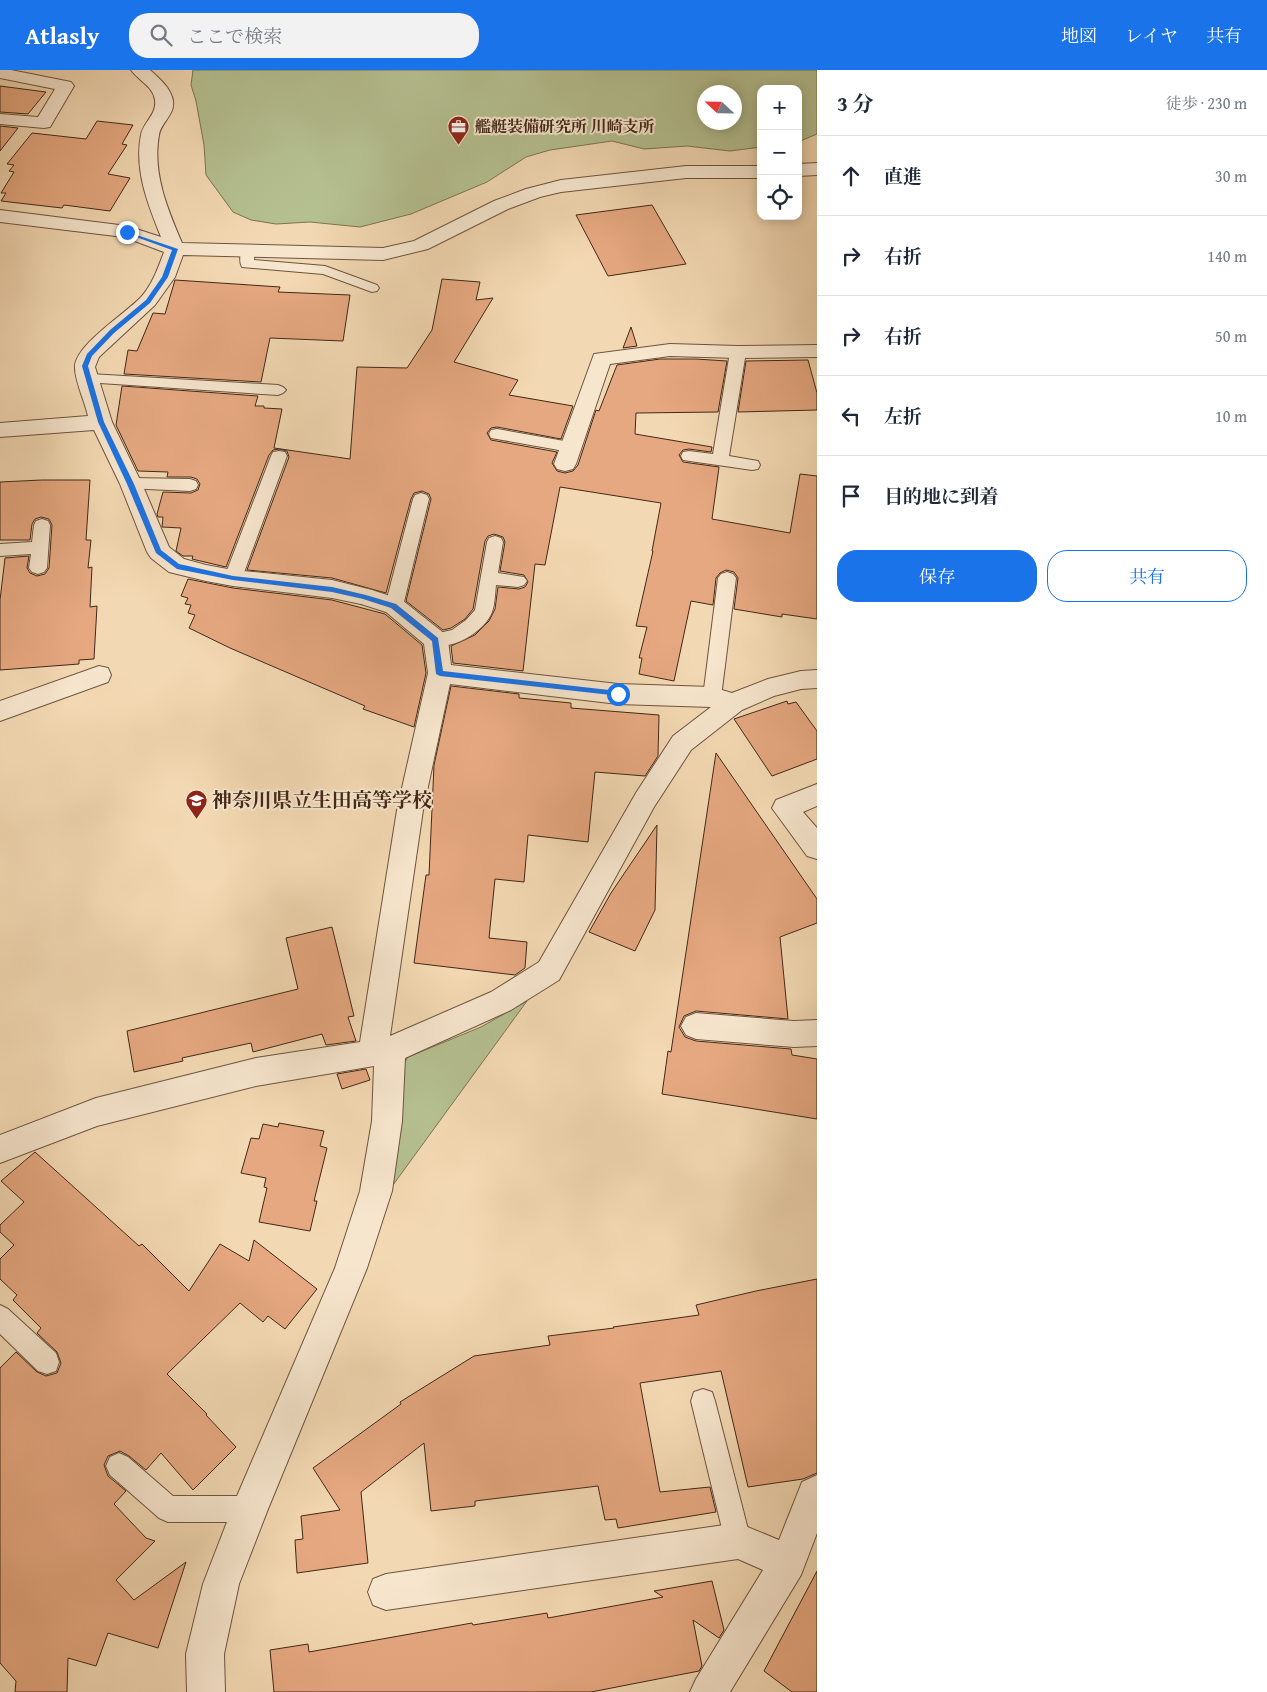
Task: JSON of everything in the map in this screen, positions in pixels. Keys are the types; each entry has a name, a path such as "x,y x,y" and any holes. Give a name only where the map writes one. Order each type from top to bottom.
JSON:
{"street":[{"path":"140,70 160,89 164,107 150,133 149,158 153,192 175,249 165,277 148,301 89,355 85,366 101,422 131,484 158,552 177,566 233,578 332,589 364,596 394,606 436,640 440,674 410,810 381,1051 387,1121 376,1191 351,1268 250,1509 221,1584 205,1654 206,1692"},
{"path":"0,73 65,86 44,123 0,118"},
{"path":"802,170 817,170"},
{"path":"0,216 127,232 175,249 383,254 421,245 501,206 533,193 561,186 686,172 757,172"},
{"path":"567,456 600,358 670,350 738,352 817,351"},
{"path":"0,430 101,422"},
{"path":"440,674 618,694 722,700 801,680 817,679"},
{"path":"0,711 99,675"},
{"path":"0,1150 96,1112 256,1072 381,1051 501,1001 549,971 644,800 682,743 722,700"},
{"path":"817,794 785,808 817,848"},
{"path":"696,1026 794,1034 817,1033"},
{"path":"709,1692 788,1562 814,1494 817,1493"},
{"path":"386,1592 738,1541 788,1562"}],"lane":[{"path":"248,251 247,264 325,270 372,288"},
{"path":"720,460 738,352"},
{"path":"90,379 278,390"},
{"path":"497,434 567,456"},
{"path":"233,578 279,456"},
{"path":"689,456 752,465"},
{"path":"131,484 190,485"},
{"path":"394,606 421,499"},
{"path":"38,568 42,525"},
{"path":"436,640 457,636 472,625 483,612 495,542"},
{"path":"0,550 39,548"},
{"path":"489,578 518,581"},
{"path":"722,700 728,578"},
{"path":"0,1317 47,1362"},
{"path":"703,1401 738,1541"},
{"path":"119,1466 168,1509 250,1509"}],"green space":[{"name":"艦艇装備研究所 川崎支所","path":"193,70 817,70 817,134 802,140 802,85 757,85 757,148 730,151 687,146 644,149 612,141 550,150 526,157 487,182 411,214 360,227 310,222 276,224 251,220 233,212 206,175 204,145 191,85"},
{"path":"527,1001 393,1185 402,1067 408,1057 481,1027"}],"building":[{"path":"0,86 46,92 28,114 0,112"},
{"path":"97,121 133,125 122,144 127,145 108,174 130,178 110,211 64,205 62,208 1,201 6,193 1,193 14,172 9,171 14,165 7,164 32,133 86,139"},
{"path":"0,126 18,128 0,151"},
{"path":"652,205 686,264 608,276 576,215"},
{"path":"442,279 480,282 476,300 493,298 454,362 518,380 509,395 573,406 561,439 497,427 491,428 487,433 491,440 557,452 552,463 557,471 565,473 573,471 578,465 596,410 599,411 617,365 660,359 727,361 718,412 636,413 635,434 712,447 711,452 689,449 683,450 679,455 683,462 719,467 712,519 790,533 800,474 817,476 817,619 782,614 782,617 734,609 738,578 734,572 726,570 716,578 713,605 691,601 674,681 639,674 642,658 639,658 647,627 636,626 653,551 661,503 560,487 545,565 535,564 523,671 453,663 451,646 475,635 489,621 495,609 498,587 519,589 525,587 528,582 524,575 500,571 505,542 503,537 494,534 488,536 485,541 473,609 465,619 451,628 443,630 406,601 431,499 429,494 422,491 414,493 411,499 386,593 332,578 247,570 289,457 287,451 279,449 273,450 269,455 226,567 192,559 193,556 183,556 176,551 181,528 162,527 163,517 158,517 157,514 163,492 191,493 198,490 200,484 197,479 191,477 167,477 168,472 138,471 116,425 122,386 258,396 255,406 282,409 274,448 350,459 357,367 407,368 432,330"},
{"path":"175,280 280,287 278,292 350,295 343,341 270,338 261,382 124,374 128,350 137,351 153,313 165,314"},
{"path":"631,327 637,346 623,348"},
{"path":"808,360 817,393 817,410 738,412 746,361"},
{"path":"90,480 86,540 91,540 88,568 92,567 90,607 97,606 94,659 79,660 79,664 0,670 0,600 5,558 29,556 27,568 30,573 37,576 45,574 49,568 52,525 49,519 41,517 35,519 32,524 30,540 0,540 0,482"},
{"path":"188,579 233,588 332,600 385,614 422,645 426,673 414,727 363,709 365,706 230,648 189,628 195,615 188,613 191,605 185,604 188,598 181,596"},
{"path":"451,686 519,694 519,698 571,703 571,708 659,715 658,756 645,776 595,772 588,842 528,835 524,882 495,879 489,938 527,942 525,968 515,975 414,963 426,875 429,875 434,765"},
{"path":"787,701 788,704 796,702 817,731 817,759 772,776 734,719"},
{"path":"716,753 817,899 817,923 780,937 788,1019 696,1011 684,1016 679,1027 685,1037 696,1041 791,1049 792,1055 817,1059 817,1119 662,1094 668,1051 671,1052"},
{"path":"657,825 655,910 635,951 589,932 611,893"},
{"path":"332,927 354,1016 348,1017 356,1041 326,1045 322,1034 253,1052 251,1043 182,1058 183,1061 134,1072 127,1031 298,989 286,938"},
{"path":"366,1069 370,1080 342,1089 337,1074"},
{"path":"279,1123 324,1131 320,1146 327,1148 314,1201 317,1201 310,1231 259,1222 267,1188 264,1187 266,1178 241,1173 251,1138 259,1139 263,1124 278,1127"},
{"path":"35,1152 139,1246 142,1244 189,1291 220,1244 249,1261 254,1240 317,1289 285,1329 268,1316 263,1322 240,1303 167,1374 207,1414 236,1447 193,1490 161,1453 146,1470 120,1451 108,1456 104,1465 108,1476 126,1491 114,1504 146,1538 155,1541 116,1580 134,1600 186,1562 158,1648 108,1633 96,1666 68,1658 67,1692 15,1692 16,1681 0,1663 0,1368 16,1352 37,1372 46,1376 57,1373 61,1363 57,1352 37,1333 41,1328 13,1300 17,1295 0,1279 0,1259 14,1245 0,1232 0,1225 24,1202 1,1181"},
{"path":"817,1279 817,1473 803,1479 748,1487 721,1371 640,1383 660,1492 710,1487 716,1512 618,1528 616,1519 605,1520 598,1486 475,1501 475,1506 431,1511 424,1443 361,1492 368,1563 297,1573 295,1540 303,1539 301,1516 340,1510 313,1468 401,1404 400,1402 474,1356 550,1345 548,1336 699,1315 696,1305"},
{"path":"817,1571 817,1692 792,1692 764,1671"},
{"path":"712,1581 724,1630 719,1638 693,1620 702,1666 699,1671 591,1692 274,1692 270,1650 308,1644 309,1652 472,1623 473,1625 547,1613 548,1618 663,1597 654,1591"}],"place":[{"name":"艦艇装備研究所 川崎支所","path":"459,145"},
{"name":"神奈川県立生田高等学校","path":"196,819"}],"route":[{"path":"127,232 175,249 169,261 165,277 148,301 89,355 85,366 101,422 131,484 158,552 177,566 233,578 332,589 364,596 394,606 436,640 440,674 618,694"}]}
